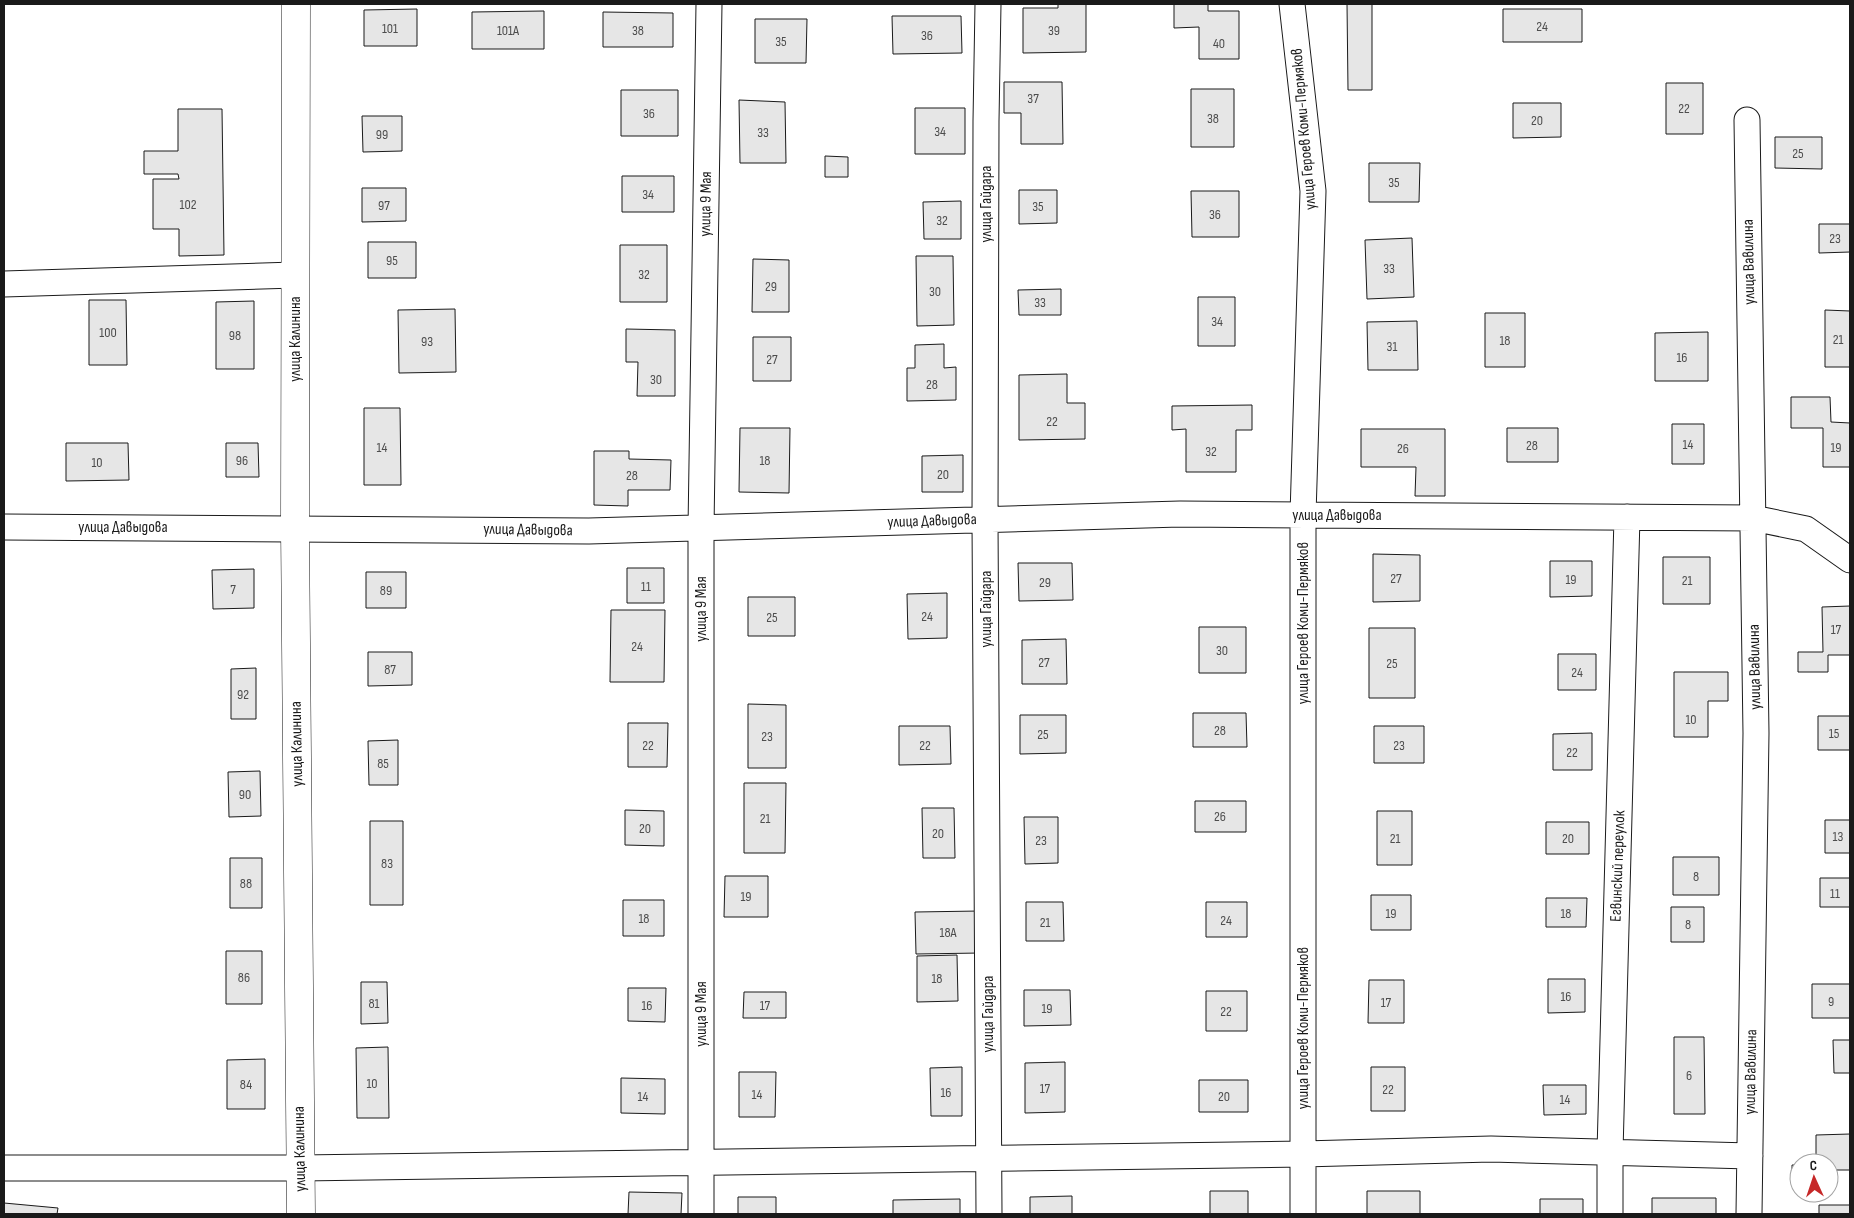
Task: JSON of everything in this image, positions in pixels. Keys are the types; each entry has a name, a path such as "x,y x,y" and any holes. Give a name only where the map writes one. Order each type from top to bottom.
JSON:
{"street":[{"name":"улица Калинина","path":"296,4 295,528 301,1214"},
{"name":"улица 9 Мая","path":"701,1214 701,528 709,4"},
{"name":"улица Гайдара","path":"988,4 985,520 989,1214"},
{"name":"улица Героев Коми-Пермяков","path":"1292,4 1313,191 1303,515 1303,1214"},
{"name":"улица Вавилина","path":"1747,120 1756,733 1749,1214"},
{"name":"улица Калинина","path":"4,284 295,275"},
{"name":"улица Давыдова","path":"4,527 588,531 1180,514 1753,518 1806,529 1850,560"},
{"name":"Егвинский переулок","path":"1610,1214 1610,1152 1627,517"},
{"path":"4,1168 301,1168 1303,1154 1491,1149 1750,1156"}],"building":[{"path":"1058,4 1086,4 1086,52 1023,53 1023,8 1058,8"},
{"path":"1174,4 1208,4 1208,11 1239,11 1239,59 1199,59 1199,27 1174,28"},
{"path":"1347,4 1372,4 1372,90 1348,90"},
{"path":"417,9 417,46 364,46 364,10"},
{"path":"1503,9 1582,9 1582,42 1503,42"},
{"path":"544,11 544,49 472,49 472,12"},
{"path":"603,12 673,13 673,47 603,47"},
{"path":"892,16 961,16 962,53 893,54"},
{"path":"755,19 807,19 806,63 755,63"},
{"path":"1004,82 1062,82 1063,144 1021,144 1021,113 1004,113"},
{"path":"1666,83 1703,83 1703,134 1666,134"},
{"path":"1191,89 1234,89 1234,147 1191,147"},
{"path":"621,90 678,90 678,136 621,136"},
{"path":"739,100 785,102 786,163 740,163"},
{"path":"1513,103 1561,103 1561,137 1513,138"},
{"path":"915,108 965,108 965,154 915,154"},
{"path":"178,109 222,109 224,255 179,256 179,229 153,229 153,179 179,179 178,174 144,174 144,151 178,151"},
{"path":"362,116 402,116 402,151 363,152"},
{"path":"1775,137 1822,137 1822,169 1775,168"},
{"path":"825,156 848,157 848,177 825,177"},
{"path":"1369,163 1420,163 1419,202 1369,202"},
{"path":"622,176 674,176 674,212 622,212"},
{"path":"362,188 406,188 406,221 362,222"},
{"path":"1019,190 1057,190 1057,223 1019,224"},
{"path":"1191,191 1239,191 1239,237 1192,237"},
{"path":"961,201 961,239 924,239 923,202"},
{"path":"1819,224 1850,224 1850,252 1819,253"},
{"path":"1412,238 1414,297 1367,299 1365,240"},
{"path":"368,242 416,242 416,278 368,278"},
{"path":"620,245 667,245 667,302 620,302"},
{"path":"916,256 953,256 954,325 917,326"},
{"path":"753,259 789,260 789,312 752,312"},
{"path":"1061,289 1061,315 1019,315 1018,290"},
{"path":"1198,297 1235,297 1235,346 1198,346"},
{"path":"89,300 126,300 127,365 89,365"},
{"path":"254,301 254,369 216,369 216,302"},
{"path":"455,309 456,372 399,373 398,310"},
{"path":"1825,310 1850,311 1850,367 1825,367"},
{"path":"1485,313 1525,313 1525,367 1485,367"},
{"path":"1417,321 1418,370 1368,370 1367,322"},
{"path":"626,329 675,330 675,396 637,396 638,362 626,362"},
{"path":"1708,332 1708,381 1655,381 1655,333"},
{"path":"753,337 791,337 791,381 753,381"},
{"path":"944,344 944,368 956,367 956,400 907,401 907,368 915,368 915,345"},
{"path":"1067,374 1067,403 1085,403 1085,439 1019,440 1019,375"},
{"path":"1791,397 1830,397 1831,422 1850,423 1850,467 1823,467 1823,428 1791,428"},
{"path":"1252,405 1252,430 1236,430 1236,472 1186,472 1186,429 1172,430 1172,406"},
{"path":"364,408 400,408 401,485 364,485"},
{"path":"1672,424 1704,424 1704,464 1672,464"},
{"path":"740,428 790,428 789,493 739,492"},
{"path":"1507,428 1558,428 1558,462 1507,462"},
{"path":"1361,429 1445,429 1445,496 1415,496 1416,467 1361,467"},
{"path":"66,443 128,443 129,480 66,481"},
{"path":"226,443 258,443 259,477 226,477"},
{"path":"594,451 629,451 629,459 671,460 670,490 628,490 628,506 594,505"},
{"path":"963,455 963,492 922,492 922,456"},
{"path":"1373,554 1420,555 1420,601 1373,602"},
{"path":"1663,557 1710,557 1710,604 1663,604"},
{"path":"1550,561 1592,561 1592,596 1550,597"},
{"path":"1018,563 1072,563 1073,600 1019,601"},
{"path":"627,568 664,568 664,603 627,603"},
{"path":"254,569 254,608 213,609 212,570"},
{"path":"366,572 406,572 406,608 366,608"},
{"path":"947,593 947,638 908,639 907,594"},
{"path":"748,597 795,597 795,636 748,636"},
{"path":"1850,606 1850,655 1828,655 1828,672 1798,672 1798,652 1823,652 1822,607"},
{"path":"611,610 665,610 664,682 610,682"},
{"path":"1199,627 1246,627 1246,673 1199,673"},
{"path":"1369,628 1415,628 1415,698 1369,698"},
{"path":"1066,639 1067,684 1022,684 1022,640"},
{"path":"368,652 412,652 412,685 368,686"},
{"path":"1558,654 1596,654 1596,690 1558,690"},
{"path":"256,668 256,719 231,719 231,669"},
{"path":"1674,672 1728,672 1728,701 1708,701 1708,737 1674,737"},
{"path":"748,704 786,705 786,768 748,768"},
{"path":"1193,713 1246,713 1247,747 1193,747"},
{"path":"1020,715 1066,715 1066,753 1020,754"},
{"path":"1818,716 1850,716 1850,750 1818,750"},
{"path":"628,723 668,723 667,767 628,767"},
{"path":"899,726 950,726 951,764 899,765"},
{"path":"1374,726 1424,726 1424,763 1374,763"},
{"path":"1592,733 1592,770 1553,770 1553,734"},
{"path":"398,740 398,785 369,785 368,741"},
{"path":"260,771 261,816 229,817 228,772"},
{"path":"744,783 786,783 785,853 744,853"},
{"path":"1195,801 1246,801 1246,832 1195,832"},
{"path":"922,808 954,808 955,858 923,858"},
{"path":"625,810 664,811 664,846 625,845"},
{"path":"1377,811 1412,811 1412,865 1377,865"},
{"path":"1024,817 1058,817 1058,863 1025,864"},
{"path":"1825,820 1850,820 1850,853 1825,853"},
{"path":"370,821 403,821 403,905 370,905"},
{"path":"1546,822 1589,822 1589,854 1546,854"},
{"path":"1673,857 1719,857 1719,895 1673,895"},
{"path":"230,858 262,858 262,908 230,908"},
{"path":"725,876 768,876 768,917 724,917"},
{"path":"1820,878 1850,878 1850,907 1820,907"},
{"path":"1371,895 1411,895 1411,930 1371,930"},
{"path":"1546,898 1587,898 1586,927 1546,927"},
{"path":"623,900 664,900 664,936 623,936"},
{"path":"1026,902 1063,902 1064,941 1026,941"},
{"path":"1206,902 1247,902 1247,937 1206,937"},
{"path":"1671,907 1704,907 1704,942 1671,942"},
{"path":"979,911 980,953 916,954 915,912"},
{"path":"226,951 262,951 262,1004 226,1004"},
{"path":"957,955 958,1001 917,1002 917,956"},
{"path":"1548,979 1585,979 1585,1012 1548,1013"},
{"path":"1369,980 1404,980 1404,1023 1368,1023"},
{"path":"361,982 387,982 388,1023 361,1024"},
{"path":"1812,984 1850,984 1850,1018 1812,1018"},
{"path":"628,988 666,988 665,1022 628,1021"},
{"path":"1024,990 1070,990 1071,1025 1024,1026"},
{"path":"1206,991 1247,991 1247,1031 1206,1031"},
{"path":"744,992 786,992 786,1018 743,1018"},
{"path":"1674,1037 1704,1037 1705,1114 1674,1114"},
{"path":"1833,1040 1850,1040 1850,1073 1834,1073"},
{"path":"388,1047 389,1118 357,1118 356,1048"},
{"path":"265,1059 265,1109 227,1109 227,1060"},
{"path":"1065,1062 1065,1112 1025,1113 1025,1063"},
{"path":"962,1067 962,1116 931,1116 930,1068"},
{"path":"1371,1067 1405,1067 1405,1111 1371,1111"},
{"path":"739,1072 776,1072 775,1117 739,1117"},
{"path":"621,1078 665,1079 665,1114 621,1113"},
{"path":"1199,1080 1248,1080 1248,1112 1199,1112"},
{"path":"1543,1085 1586,1085 1586,1114 1544,1115"},
{"path":"1850,1134 1850,1170 1839,1170 1839,1153 1816,1153 1816,1135"},
{"path":"1210,1191 1248,1191 1248,1214 1210,1214"},
{"path":"1367,1191 1420,1191 1420,1214 1367,1214"},
{"path":"629,1192 682,1193 681,1214 628,1214"},
{"path":"1072,1196 1072,1214 1030,1214 1030,1197"},
{"path":"738,1197 776,1197 776,1214 738,1214"},
{"path":"1652,1198 1716,1198 1716,1214 1652,1214"},
{"path":"960,1199 960,1214 893,1214 893,1200"},
{"path":"1540,1199 1583,1199 1583,1214 1540,1214"},
{"path":"4,1203 58,1208 57,1214 4,1214"},
{"path":"1819,1205 1850,1205 1850,1214 1819,1214"}]}
